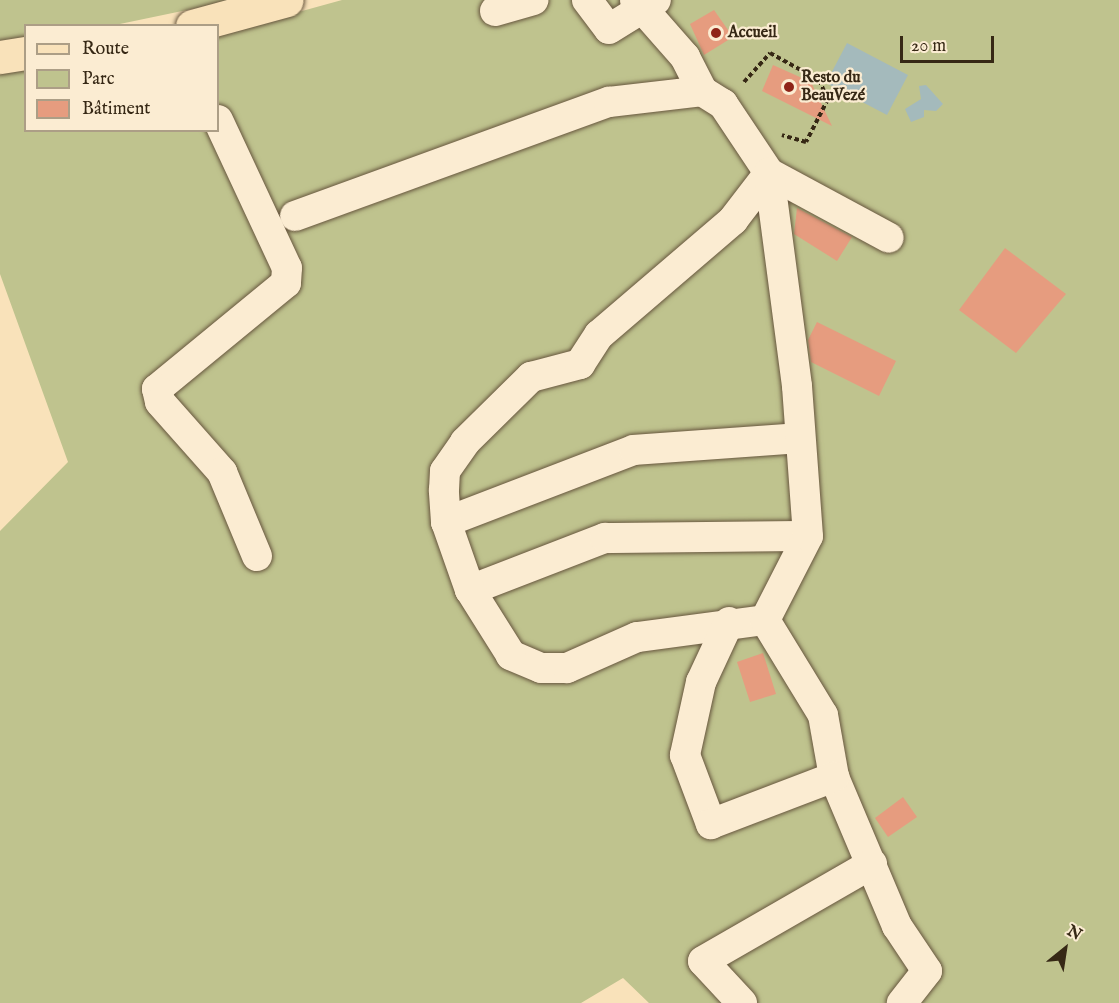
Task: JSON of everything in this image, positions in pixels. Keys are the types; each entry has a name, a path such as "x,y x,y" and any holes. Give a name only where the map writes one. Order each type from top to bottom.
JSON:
{"main road":[{"path":"199,24 287,0"},
{"path":"0,57 24,53"}],"lane":[{"path":"495,11 533,0"},
{"path":"587,0 609,28 644,4 769,173 889,238"},
{"path":"295,216 609,102 712,97"},
{"path":"219,122 287,268 286,283 157,388 160,402 222,472 257,556"},
{"path":"765,620 807,536 800,438 769,173"},
{"path":"765,620 729,622 637,637 567,668 541,668 511,655 470,590 446,522 446,471 465,442 531,377 580,364 599,335 733,220 769,173"},
{"path":"446,522 634,450 800,438"},
{"path":"470,590 605,538 807,536"},
{"path":"765,620 823,715 834,777 897,926 927,970 902,1003"},
{"path":"729,622 701,682 686,755 711,825 834,777"},
{"path":"742,1003 703,961 872,864"}],"path":[{"path":"712,97 770,53 819,80 828,99 806,142"}],"green space":[{"path":"0,0 235,0 120,24 24,24 24,40 0,44"},
{"path":"342,0 1119,0 1119,1003 649,1003 623,978 581,1003 0,1003 0,531 68,462 0,274 0,70 24,66 24,132 219,132 219,34"}],"shaded area":[{"path":"847,43 908,75 887,115 826,83"},
{"path":"926,85 943,104 936,111 924,110 924,117 911,122 905,109 921,99 919,86"}],"building":[{"name":"Accueil","path":"714,10 733,37 704,55 690,24"},
{"name":"Resto du BeauVezé","path":"773,65 811,82 832,126 762,91"},
{"path":"797,208 852,237 837,261 794,234"},
{"path":"1005,248 1066,294 1016,353 959,310"},
{"path":"817,322 896,361 879,396 811,362 808,340"},
{"path":"763,653 776,694 750,702 737,662"},
{"path":"903,797 917,817 888,837 875,818"}],"place":[{"name":"Accueil","path":"716,33"},
{"name":"Resto du BeauVezé","path":"789,87"}]}
